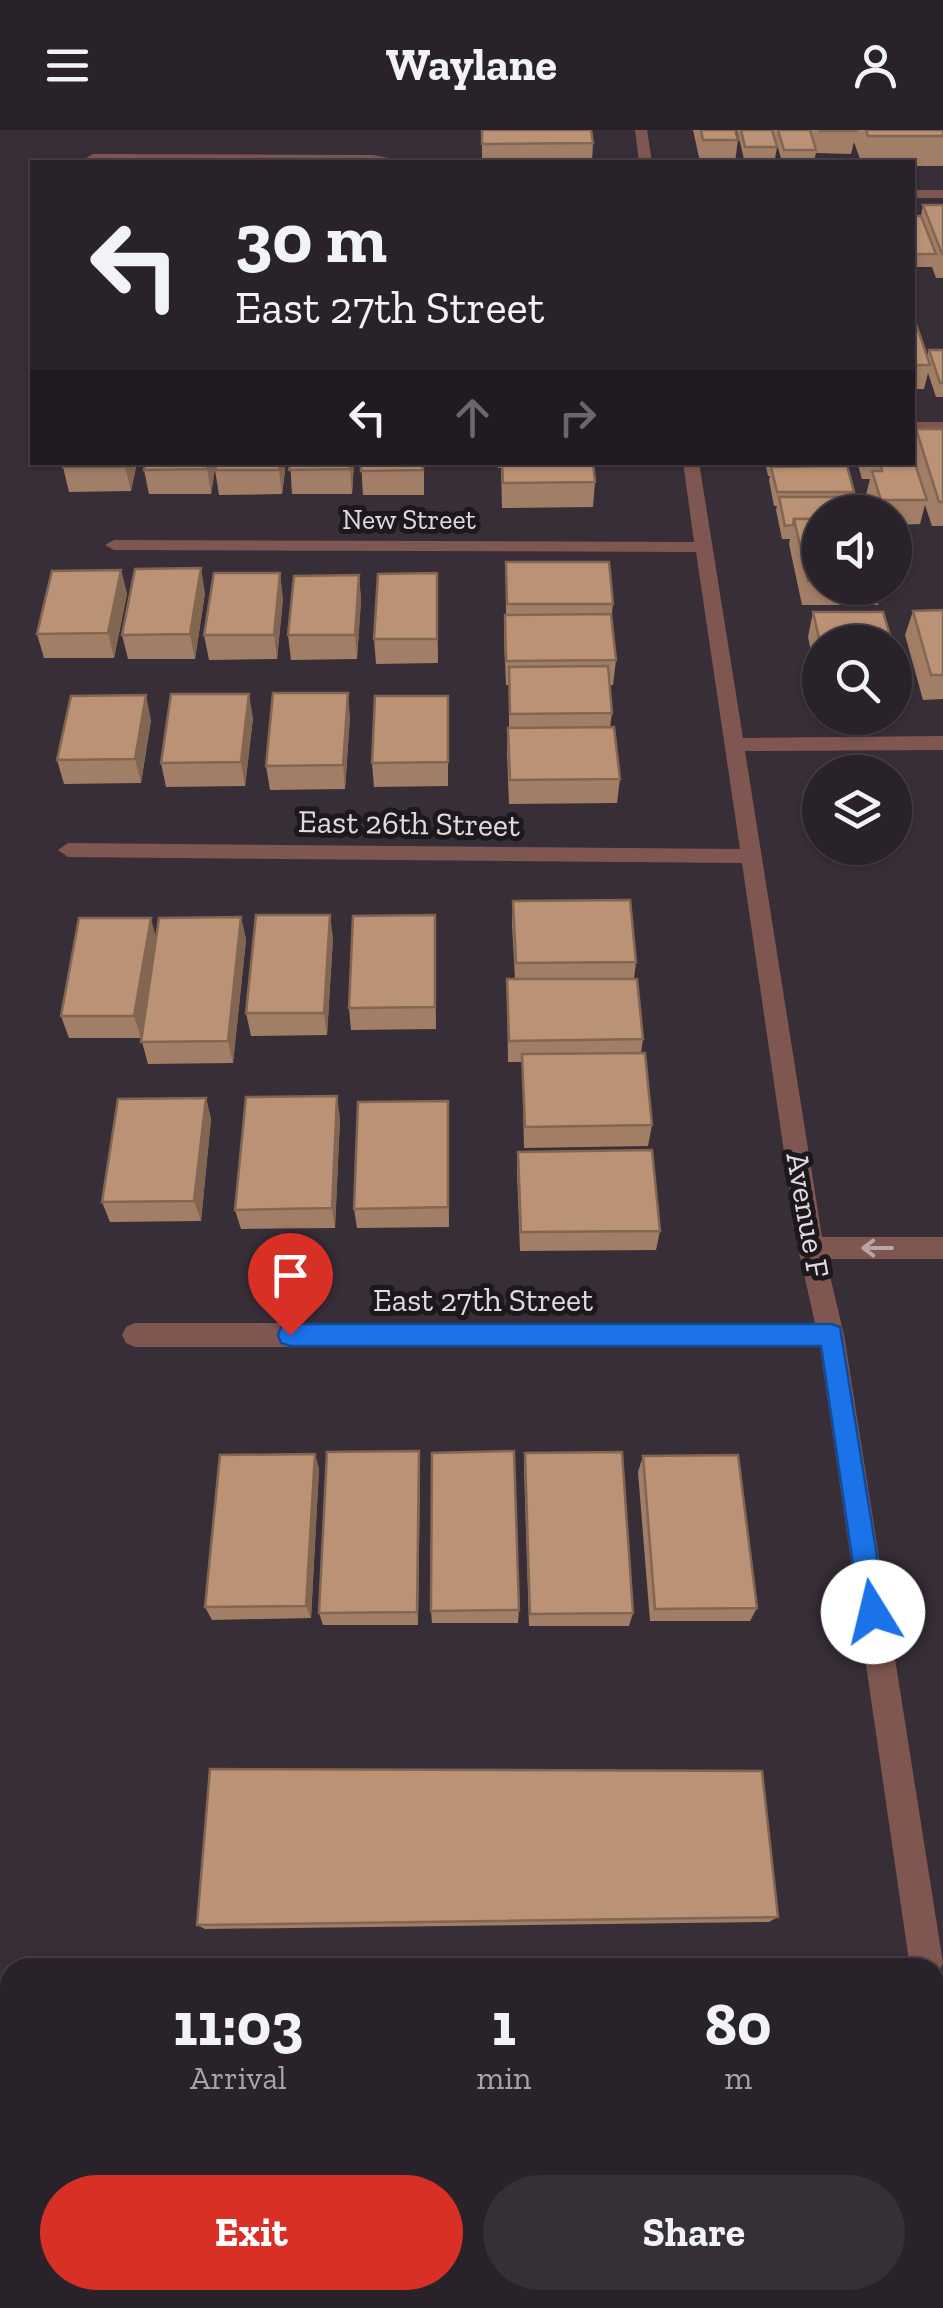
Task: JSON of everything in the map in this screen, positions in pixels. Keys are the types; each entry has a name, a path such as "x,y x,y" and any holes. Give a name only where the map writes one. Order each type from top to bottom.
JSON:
{"street":[{"path":"641,130 646,160"},
{"path":"93,158 383,160"},
{"path":"915,194 943,194"},
{"path":"915,427 943,427"},
{"name":"Avenue F","path":"691,465 811,1248 832,1335 925,1958"},
{"name":"New Street","path":"114,546 704,547"},
{"path":"733,744 943,743"},
{"name":"East 26th Street","path":"68,850 749,856"},
{"path":"811,1248 943,1248"},
{"name":"East 27th Street","path":"135,1335 832,1335"}],"building":[{"path":"482,130 591,130 593,143 482,144"},
{"path":"701,130 735,130 738,140 703,140"},
{"path":"741,130 772,130 777,147 745,147"},
{"path":"778,130 810,130 816,150 784,150"},
{"path":"866,130 943,130 943,136 868,136"},
{"path":"923,205 943,205 943,254 942,254"},
{"path":"915,216 921,216 936,254 915,254"},
{"path":"915,321 930,365 915,365"},
{"path":"929,350 943,350 943,383 940,383"},
{"path":"916,429 943,429 943,502 939,502"},
{"path":"915,464 927,500 912,500 912,495 879,495 872,471 882,471 881,465"},
{"path":"63,465 125,465 125,467"},
{"path":"145,465 208,465 207,469 144,470"},
{"path":"216,465 280,465 279,470 215,470"},
{"path":"290,465 350,465 350,469 289,470"},
{"path":"361,465 423,465 423,470 361,471"},
{"path":"502,465 593,465 595,482 503,483"},
{"path":"847,466 854,492 777,492 771,467"},
{"path":"779,497 802,497 802,519 794,519 793,525 785,526"},
{"path":"794,519 802,519 802,554"},
{"path":"506,562 609,562 613,604 507,604"},
{"path":"201,568 190,634 122,635 135,569"},
{"path":"121,570 108,633 37,634 52,571"},
{"path":"214,573 280,573 274,635 204,635"},
{"path":"437,573 437,639 374,639 378,574"},
{"path":"359,575 355,635 288,635 294,576"},
{"path":"943,610 943,675 931,675 913,611"},
{"path":"813,612 883,612 887,625 816,625"},
{"path":"611,614 616,660 506,661 505,615"},
{"path":"608,666 612,713 510,714 509,667"},
{"path":"273,693 348,693 343,765 266,766"},
{"path":"171,694 249,694 241,762 161,763"},
{"path":"146,695 135,759 57,760 71,696"},
{"path":"375,696 448,696 448,762 372,763"},
{"path":"614,727 620,779 510,780 508,728"},
{"path":"630,900 636,962 516,963 513,901"},
{"path":"256,915 330,915 324,1013 246,1013"},
{"path":"435,915 435,1007 349,1008 353,916"},
{"path":"241,917 228,1041 141,1042 159,918"},
{"path":"79,918 151,918 134,1016 61,1016"},
{"path":"507,979 637,979 643,1039 509,1041"},
{"path":"645,1053 652,1125 525,1127 522,1054"},
{"path":"337,1096 332,1208 235,1210 246,1097"},
{"path":"206,1098 194,1201 102,1202 118,1099"},
{"path":"448,1101 448,1207 354,1209 358,1102"},
{"path":"652,1150 660,1231 521,1232 518,1152"},
{"path":"419,1451 417,1612 319,1613 327,1452"},
{"path":"514,1451 519,1610 431,1611 432,1453"},
{"path":"622,1452 633,1613 530,1614 525,1453"},
{"path":"315,1454 306,1606 205,1607 220,1455"},
{"path":"738,1455 757,1608 655,1609 643,1456"},
{"path":"210,1769 762,1771 778,1917 197,1925"}],"route":[{"path":"290,1335 832,1335 873,1612"}]}
